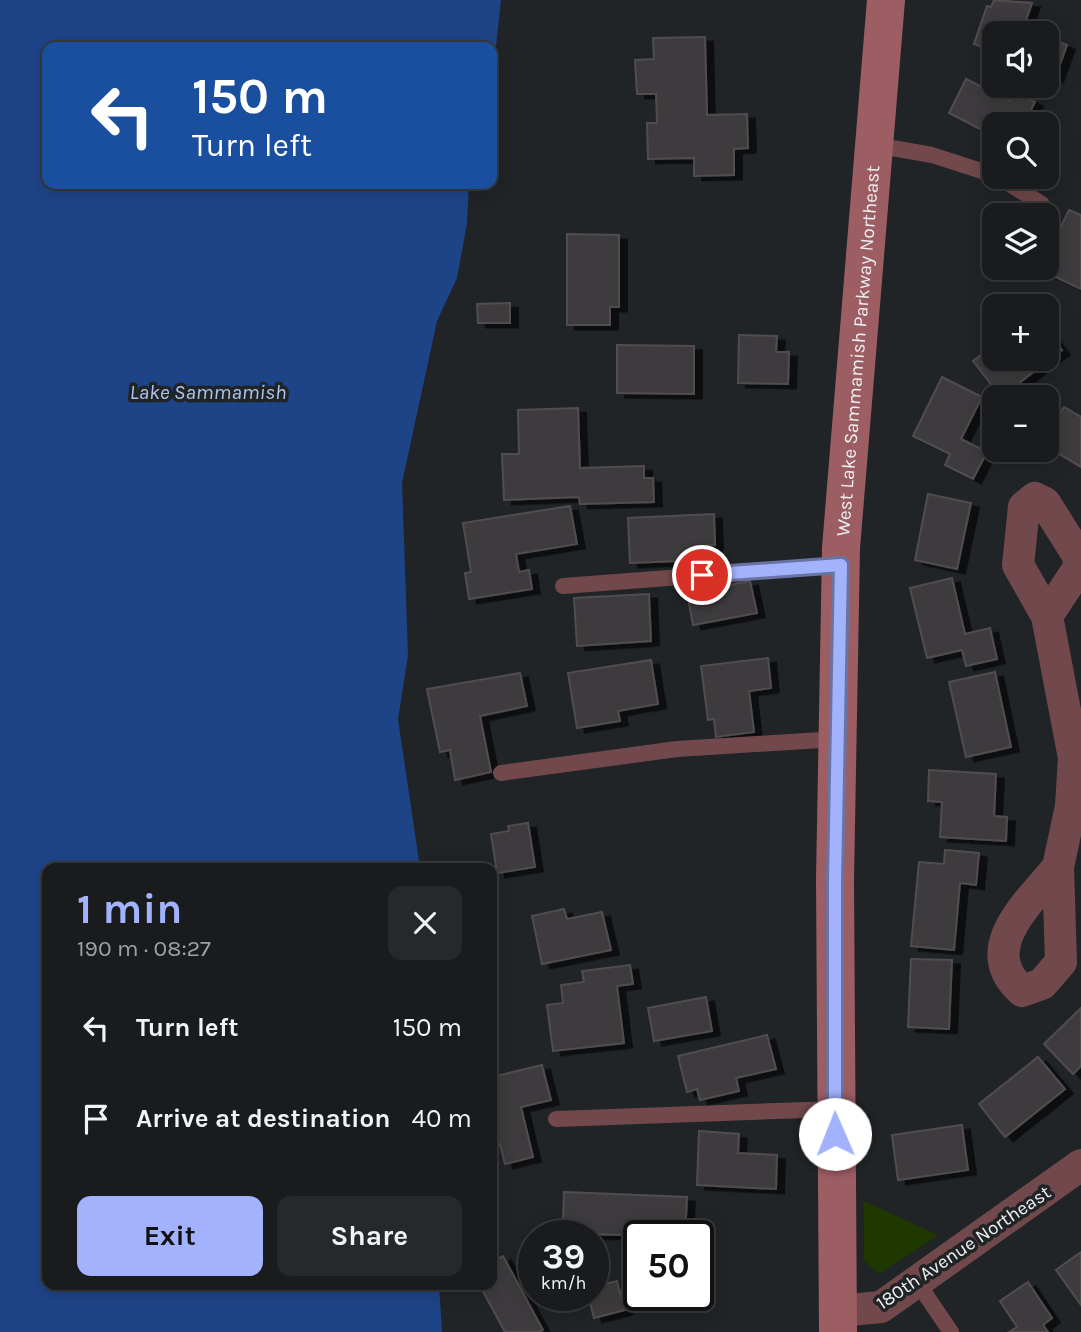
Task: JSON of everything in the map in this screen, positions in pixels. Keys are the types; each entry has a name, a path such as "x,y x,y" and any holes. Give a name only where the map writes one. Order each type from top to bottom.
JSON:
{"main road":[{"name":"West Lake Sammamish Parkway Northeast","path":"838,1321 835,1109 841,565 886,0"}],"street":[{"path":"1047,615 1074,758 1076,805 1058,867"},
{"name":"180th Avenue Northeast","path":"838,1321 881,1307 1081,1165"}],"lane":[{"path":"874,145 932,155 982,171"},
{"path":"1017,189 1040,203"},
{"path":"563,586 841,565"},
{"path":"501,773 677,748 837,739"},
{"path":"556,1119 835,1109"},
{"path":"917,1282 951,1332"}],"green space":[{"path":"864,1201 938,1235 879,1274 864,1261"}],"water":[{"name":"Lake Sammamish","path":"0,0 501,0 496,42 42,42 42,189 469,189 467,223 457,278 437,321 402,483 408,655 398,719 419,863 42,863 42,1290 439,1290 442,1332 0,1332"}],"building":[{"path":"994,0 1032,3 1026,21 982,21 982,47 974,44 987,6 991,7"},
{"path":"705,37 707,115 747,114 748,148 734,149 734,175 694,176 694,158 648,159 647,123 657,123 656,94 637,94 635,60 654,59 653,38"},
{"path":"1059,42 1067,45 1059,67"},
{"path":"966,79 982,87 982,98 1004,98 1010,101 1011,98 1027,98 1035,102 1030,112 982,112 982,130 949,113"},
{"path":"1069,210 1081,215 1081,289 1059,279 1059,230"},
{"path":"567,234 619,235 619,307 610,307 610,325 567,325"},
{"path":"510,303 510,323 478,323 477,304"},
{"path":"739,335 777,336 776,352 789,352 788,384 738,383"},
{"path":"617,345 694,346 694,394 617,393"},
{"path":"982,354 982,371 1035,371 1017,385 992,385 973,361"},
{"path":"942,377 982,397 961,439 982,450 982,462 973,479 945,465 950,454 913,436"},
{"path":"1064,407 1081,417 1081,467 1059,454 1059,415"},
{"path":"578,408 580,468 644,466 644,478 653,478 654,502 580,504 579,497 504,500 502,454 519,454 518,410"},
{"path":"928,494 971,503 957,569 915,560"},
{"path":"570,506 577,544 516,554 519,572 529,570 532,589 469,599 465,573 471,572 463,523"},
{"path":"714,514 715,545 702,546 703,560 630,563 628,518"},
{"path":"952,578 965,634 990,628 997,659 966,666 962,650 927,658 910,588"},
{"path":"750,581 757,613 693,625 687,593"},
{"path":"649,594 651,641 577,646 574,598"},
{"path":"768,658 771,688 749,691 754,732 716,737 714,719 708,720 701,666"},
{"path":"651,660 658,704 618,711 620,721 577,728 568,673"},
{"path":"995,672 1011,747 966,757 949,682"},
{"path":"520,673 527,706 480,716 491,772 455,780 450,750 440,752 427,689"},
{"path":"929,770 996,774 994,816 1007,817 1006,841 940,837 942,802 928,801"},
{"path":"528,823 535,867 497,873 491,834 509,831 508,826"},
{"path":"945,850 979,853 976,885 960,883 954,950 911,946 919,862 944,864"},
{"path":"564,909 567,919 602,912 611,950 542,964 532,916"},
{"path":"911,959 952,960 949,1029 908,1027"},
{"path":"630,965 633,984 617,986 624,1043 553,1051 547,1005 563,1003 561,985 584,982 582,971"},
{"path":"706,997 712,1031 654,1041 648,1008"},
{"path":"1081,1008 1081,1066 1073,1074 1044,1044"},
{"path":"767,1035 776,1069 736,1078 739,1091 700,1100 697,1089 687,1092 678,1056"},
{"path":"1038,1057 1065,1089 1005,1137 979,1104"},
{"path":"542,1065 551,1100 521,1107 533,1157 505,1164 500,1144 497,1145 497,1076"},
{"path":"962,1125 968,1170 898,1180 892,1135"},
{"path":"699,1131 739,1134 738,1153 777,1155 776,1189 697,1185"},
{"path":"564,1192 687,1197 686,1220 623,1220 623,1235 609,1235 609,1220 563,1220"},
{"path":"1081,1252 1081,1305 1056,1270"},
{"path":"503,1256 518,1284 518,1311 533,1311 543,1330 505,1332 482,1290 497,1290 497,1259"},
{"path":"617,1281 623,1311 594,1318 592,1311 609,1311 609,1283"},
{"path":"1028,1282 1052,1318 1043,1325 1048,1332 1009,1332 1017,1327 1000,1301"}],"route":[{"path":"702,575 841,565 835,880 835,1134"}]}
